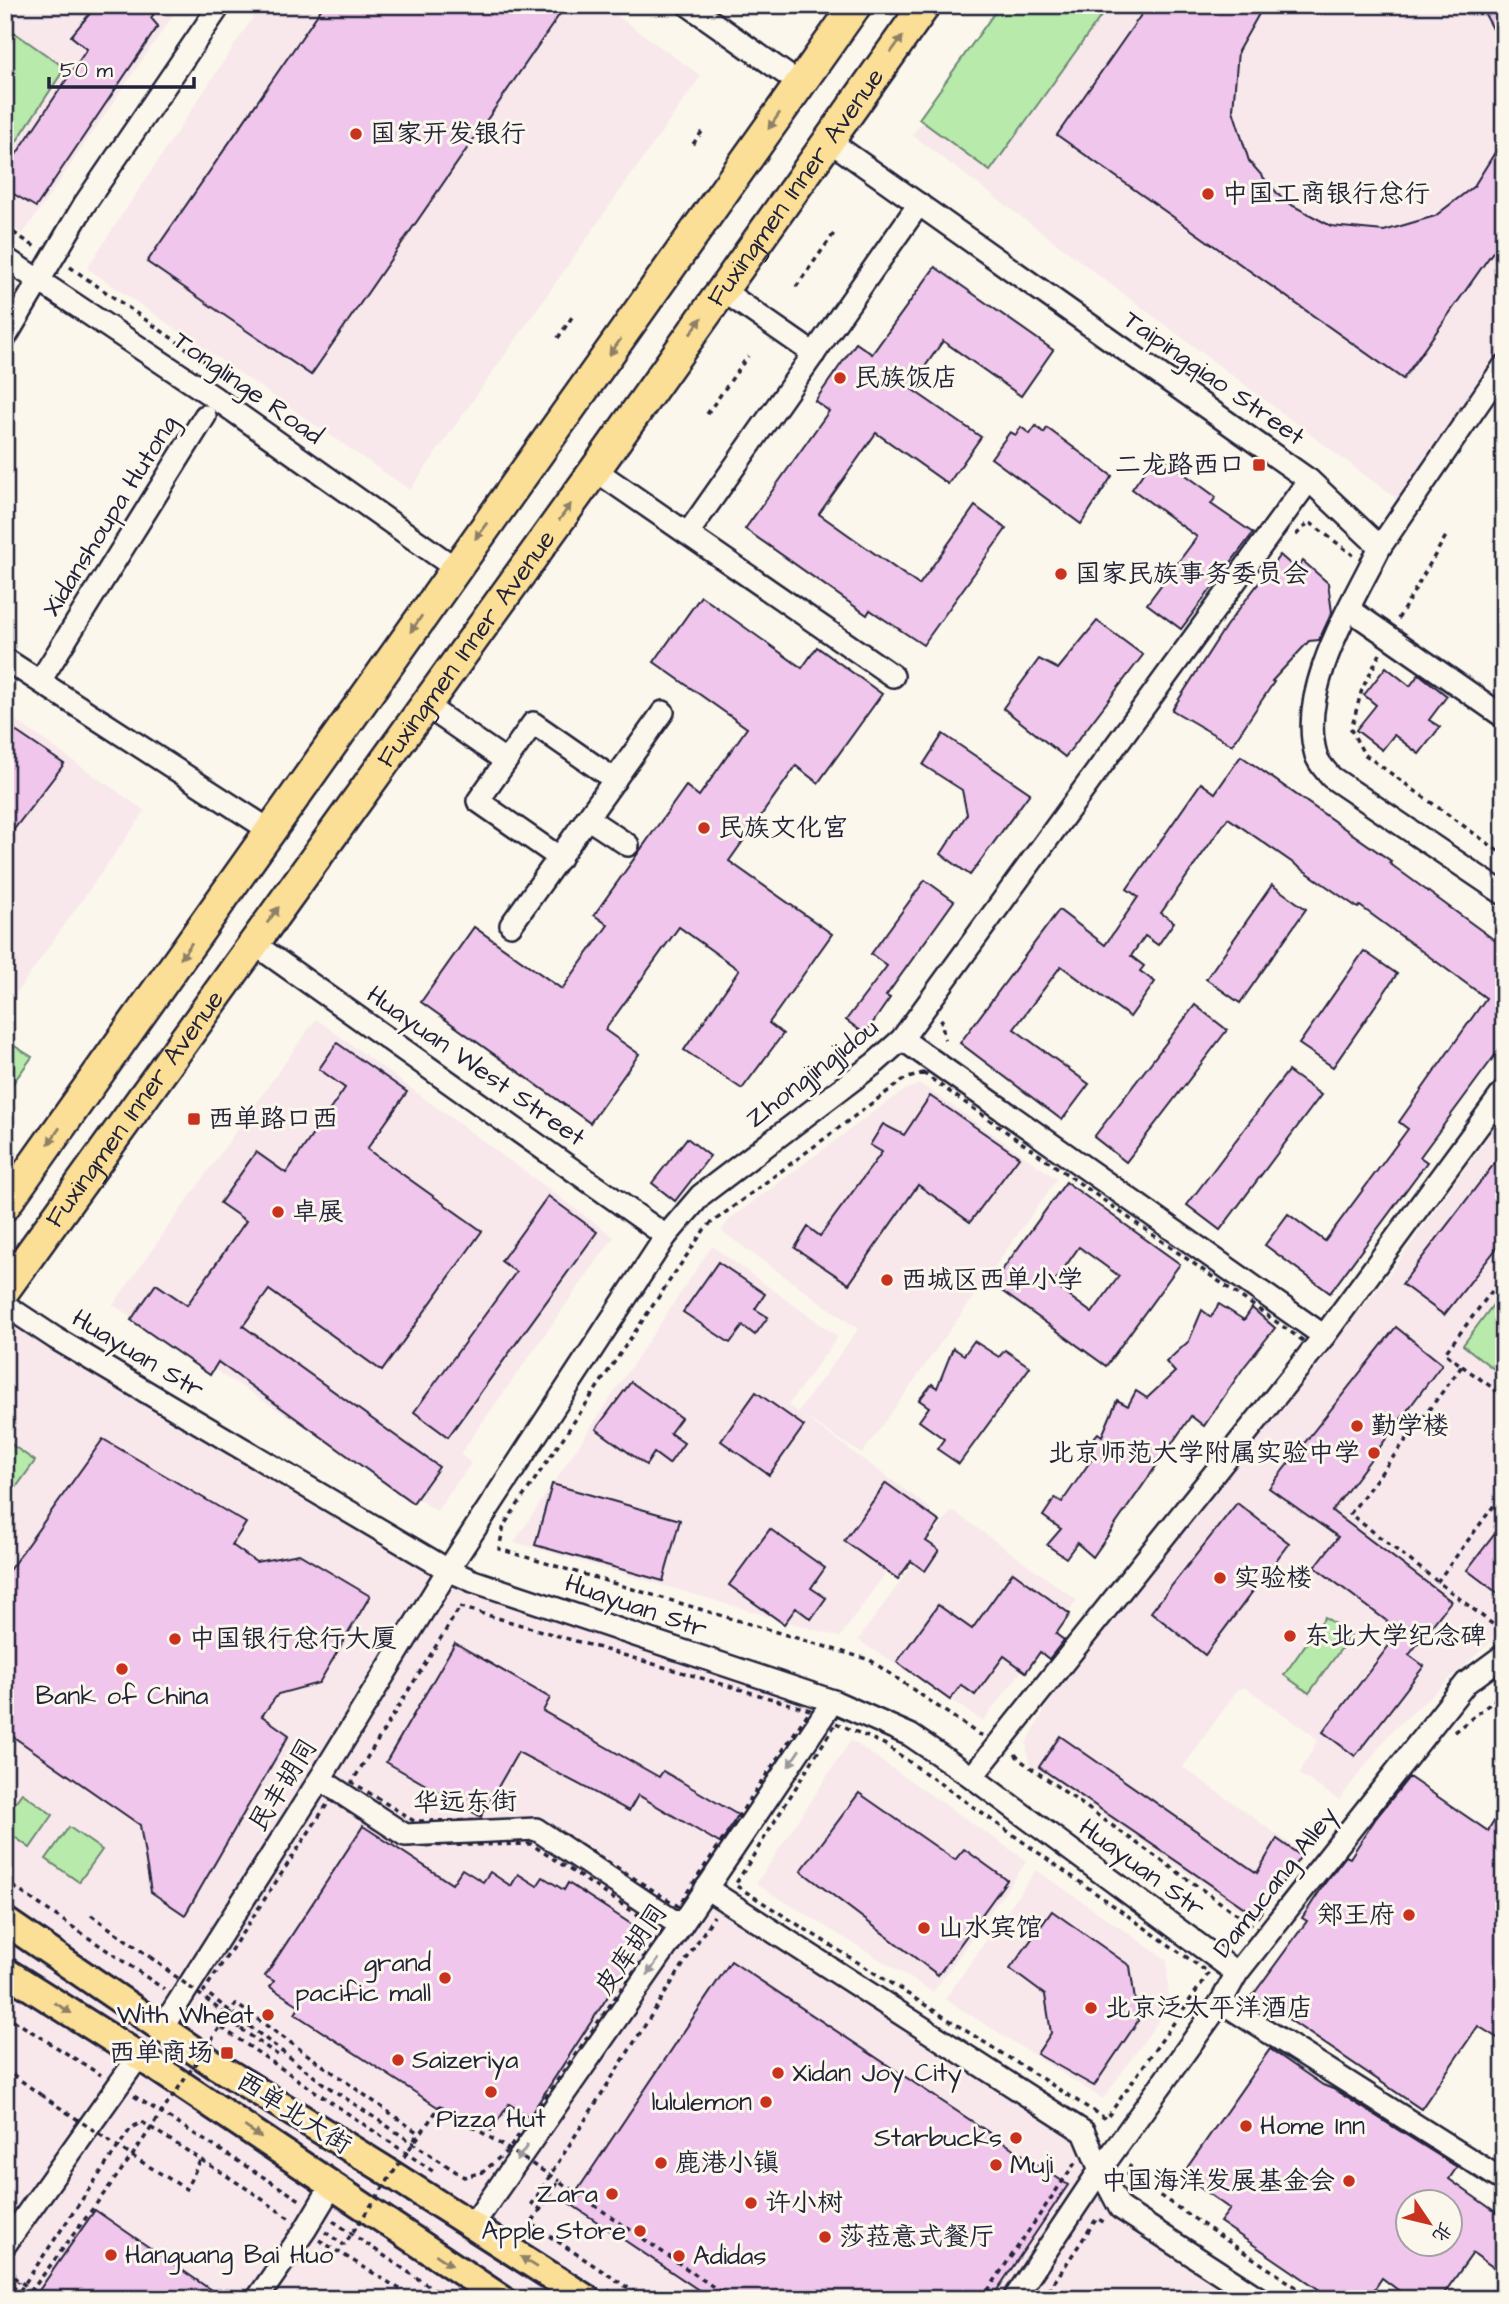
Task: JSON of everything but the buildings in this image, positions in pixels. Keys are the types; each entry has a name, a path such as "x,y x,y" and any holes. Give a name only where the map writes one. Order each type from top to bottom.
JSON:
{"highway":[{"name":"Fuxingmen Inner Avenue","path":"5,1205 856,5"},
{"name":"Fuxingmen Inner Avenue","path":"5,1289 925,5"}],"main road":[{"name":"西单北大街","path":"5,1921 217,2066 472,2226 592,2291"},
{"name":"西单北大街","path":"5,1971 139,2056 502,2299"}],"street":[{"path":"5,338 84,205 220,5"},
{"path":"688,5 800,84"},
{"name":"Taipingqiao Street","path":"828,140 1309,480 1380,547"},
{"path":"688,533 919,204"},
{"name":"Tonglinge Road","path":"5,258 215,398 455,568"},
{"path":"722,290 814,354"},
{"path":"1504,366 1380,547 1318,677 1312,719 1316,757 1331,777 1504,894"},
{"name":"Xidanshoupa Hutong","path":"40,681 205,416"},
{"path":"594,470 894,676"},
{"name":"Zhongjingjidou","path":"448,1570 666,1236 701,1195 876,1063 902,1039 1309,480"},
{"path":"1349,609 1504,716"},
{"path":"5,659 271,831"},
{"path":"425,705 506,761"},
{"path":"511,925 663,712"},
{"path":"560,858 478,800 533,723 615,780"},
{"path":"587,818 628,845"},
{"name":"Huayuan West Street","path":"253,943 666,1236"},
{"path":"902,1039 1324,1336"},
{"path":"972,1777 1324,1336 1504,1091"},
{"name":"Huayuan Str","path":"5,1305 55,1338 448,1570 473,1581 833,1702 910,1735 972,1777 1237,1973"},
{"name":"民丰胡同","path":"162,2028 320,1779 448,1570"},
{"name":"Damucang Alley","path":"1014,2299 1100,2170 1222,2002 1237,1973 1466,1683 1504,1655"},
{"name":"皮库胡同","path":"472,2226 671,1928 706,1888 833,1702"},
{"name":"华远东街","path":"320,1779 405,1835 536,1829 671,1928"},
{"path":"706,1888 1083,2132 1120,2208 1261,2299"},
{"path":"1222,2002 1504,2181"},
{"path":"5,2245 139,2056"},
{"path":"257,2299 315,2231 316,2211 332,2185"}],"path":[{"path":"693,144 704,129"},
{"path":"5,227 39,249"},
{"path":"796,287 835,232"},
{"path":"65,263 229,378"},
{"path":"558,338 572,317"},
{"path":"707,414 748,356"},
{"path":"1310,522 1357,559"},
{"path":"1446,536 1362,689 1351,730 1364,754 1504,855"},
{"path":"941,1021 945,1040"},
{"path":"923,1073 1305,1342 1052,1662 989,1737 978,1734 870,1660 499,1549 504,1525 706,1227 903,1080 923,1073"},
{"path":"1504,1275 1446,1353 1504,1396"},
{"path":"1462,1366 1350,1514 1504,1633"},
{"path":"1437,1582 1504,1492"},
{"path":"352,1782 460,1607 810,1710"},
{"path":"836,1723 884,1744 1209,1973 1106,2119"},
{"path":"1014,1752 1020,1760 1246,1921"},
{"path":"280,2054 204,1991 330,1800 403,1846 531,1844 671,1928"},
{"path":"5,1881 440,2176"},
{"path":"92,1915 228,2015 242,2029 464,2177 483,2172"},
{"path":"542,2210 532,2204 708,1925"},
{"path":"5,2271 33,2290 132,2156 236,2004 417,2132 414,2142"},
{"path":"5,2015 316,2211 448,2299"},
{"path":"5,2070 186,2189 201,2159"},
{"path":"315,2231 344,2245 440,2106 559,2181 731,2299"},
{"path":"14,2299 131,2129 142,2122 315,2231 416,2299"},
{"path":"982,2299 1079,2158"},
{"path":"1126,2173 1314,2299"},
{"path":"559,2181 531,2224 645,2299"},
{"path":"1044,2299 1097,2218"},
{"path":"7,2299 19,2281"},
{"path":"592,2291 621,2299"}],"shaded area":[{"path":"5,5 180,5 23,234 5,222"},
{"path":"261,5 602,5 701,76 410,490 87,268"},
{"path":"1000,5 1504,5 1504,352 1398,500 912,135"},
{"path":"5,713 145,811 5,1009"},
{"path":"316,1019 614,1237 460,1454 471,1463 437,1511 113,1305"},
{"path":"921,1084 1057,1179 862,1454 801,1414 931,1509 840,1637 514,1542 712,1246 838,1337 788,1405 798,1412 858,1329 721,1231 731,1218 887,1102 907,1089"},
{"name":"北京师范大学附属实验中学","path":"1504,1114 1504,1630 1391,1732 1339,1800 1299,1774 1318,1739 1246,1688 1238,1689 1183,1767 1304,1854 1257,1922 1029,1763 1026,1743 1062,1680 1388,1276"},
{"path":"5,1305 426,1557 819,1697 695,1882 1089,2144 1120,2208 1260,2299 5,2299"},
{"path":"952,1510 1077,1600 983,1721 858,1640"},
{"path":"851,1740 1027,1861 933,1992 756,1884"},
{"path":"1036,1870 1167,1960 1169,2006 1103,2099 945,1999"}],"green space":[{"path":"1000,5 1109,5 990,171 919,119"},
{"path":"5,26 65,68 5,159"},
{"path":"5,1040 32,1057 5,1094"},
{"path":"1504,1290 1504,1377 1463,1345"},
{"path":"5,1440 35,1461 12,1493 5,1488"},
{"path":"1325,1617 1351,1635 1309,1693 1284,1675"},
{"path":"22,1793 53,1815 30,1848 5,1830 5,1816"},
{"path":"69,1827 102,1850 79,1882 46,1859"}],"place":[{"name":"国家开发银行","path":"356,134"},
{"name":"中国工商银行总行","path":"1208,194"},
{"name":"民族饭店","path":"840,378"},
{"name":"二龙路西口","path":"1259,465"},
{"name":"国家民族事务委员会","path":"1061,574"},
{"name":"民族文化宫","path":"704,828"},
{"name":"西单路口西","path":"194,1119"},
{"name":"卓展","path":"278,1212"},
{"name":"西城区西单小学","path":"887,1280"},
{"name":"勤学楼","path":"1357,1426"},
{"name":"北京师范大学附属实验中学","path":"1374,1453"},
{"name":"实验楼","path":"1220,1578"},
{"name":"东北大学纪念碑","path":"1290,1636"},
{"name":"中国银行总行大厦","path":"175,1639"},
{"name":"Bank of China","path":"122,1669"},
{"name":"郑王府","path":"1409,1915"},
{"name":"山水宾馆","path":"924,1928"},
{"name":"grand pacific mall","path":"445,1978"},
{"name":"北京泛太平洋酒店","path":"1091,2008"},
{"name":"With Wheat","path":"268,2015"},
{"name":"西单商场","path":"227,2053"},
{"name":"Saizeriya","path":"398,2060"},
{"name":"Xidan Joy City","path":"778,2073"},
{"name":"Pizza Hut","path":"491,2092"},
{"name":"lululemon","path":"766,2102"},
{"name":"Home Inn","path":"1246,2126"},
{"name":"Starbucks","path":"1016,2138"},
{"name":"鹿港小镇","path":"661,2163"},
{"name":"Muji","path":"996,2165"},
{"name":"中国海洋发展基金会","path":"1349,2181"},
{"name":"Zara","path":"612,2194"},
{"name":"许小树","path":"751,2203"},
{"name":"Apple Store","path":"640,2231"},
{"name":"莎菈意式餐厅","path":"825,2237"},
{"name":"Hanguang Bai Huo","path":"111,2255"},
{"name":"Adidas","path":"679,2256"}]}
